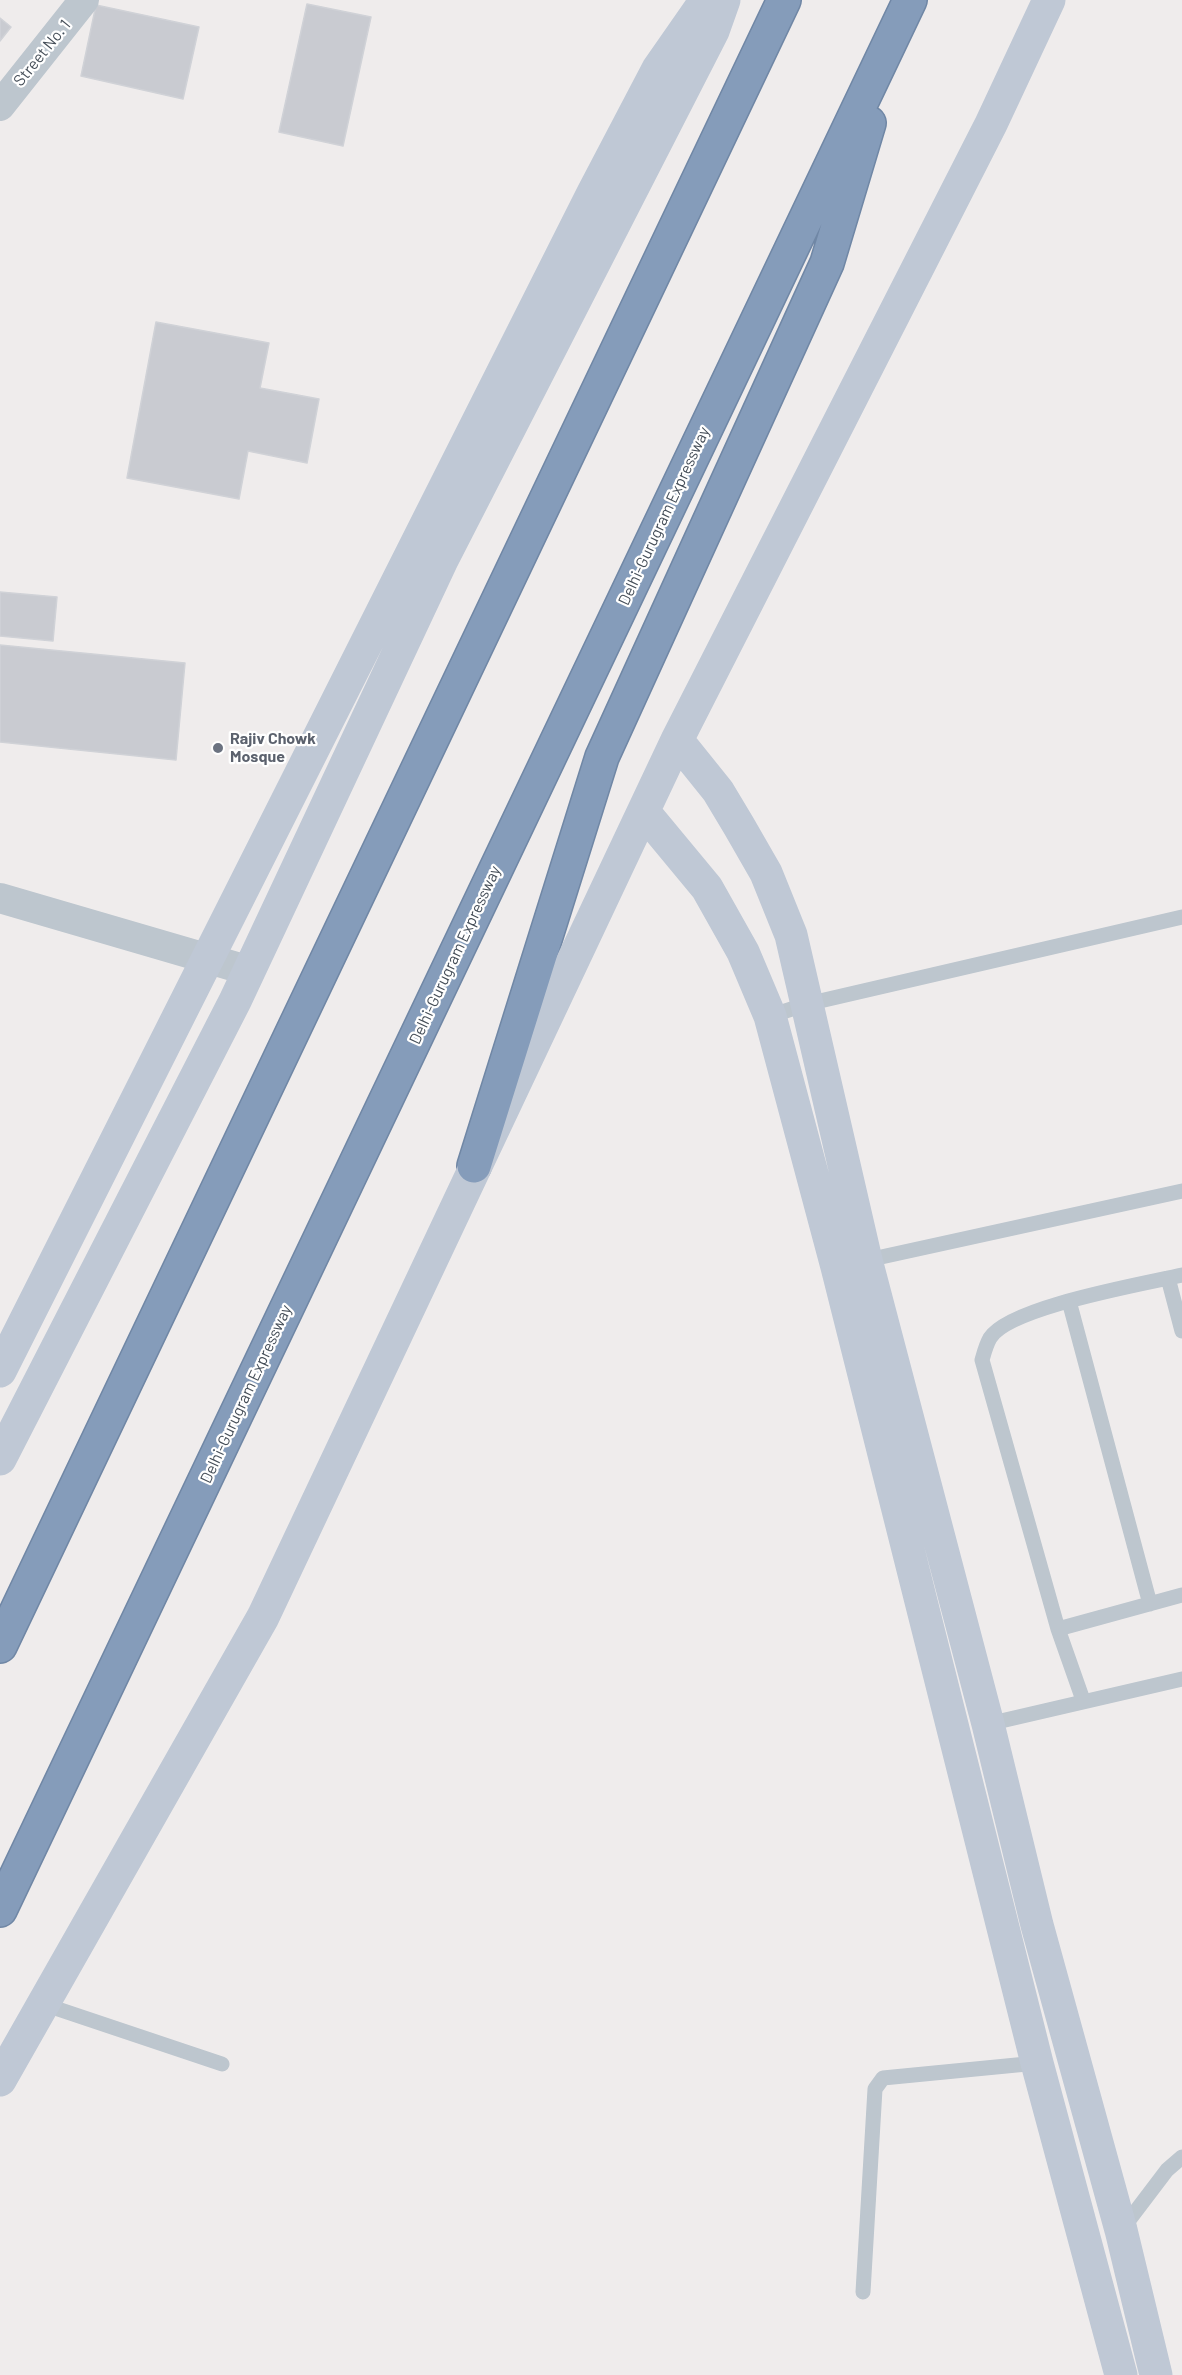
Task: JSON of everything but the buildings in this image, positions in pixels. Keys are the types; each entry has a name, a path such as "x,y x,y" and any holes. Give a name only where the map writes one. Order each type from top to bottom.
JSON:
{"highway":[{"path":"0,1646 784,0"},
{"path":"474,1166 602,758 827,263 903,13"},
{"name":"Delhi-Gurugram Expressway","path":"0,1910 903,13"}],"street":[{"name":"Street No. 1","path":"0,106 84,0"},
{"path":"0,1371 593,193 658,69 706,0"},
{"path":"0,1459 250,971 442,560 713,31 724,0"},
{"path":"0,2080 263,1617 677,740 991,124 1049,0"},
{"path":"677,740 718,791 766,873 790,935 807,1004 852,1263 1038,2063 1121,2375"},
{"path":"644,812 708,888 743,952 770,1016 852,1263 988,1724 1037,1925 1121,2230 1156,2375"},
{"path":"0,898 250,971"}],"lane":[{"path":"770,1016 807,1004 1182,917"},
{"path":"852,1263 1182,1191"},
{"path":"1083,1700 1058,1629 982,1360 990,1337 1009,1322 1070,1301 1175,1277 1182,1331"},
{"path":"1070,1301 1150,1604"},
{"path":"1058,1629 1182,1595"},
{"path":"988,1724 1083,1700 1182,1679"},
{"path":"43,2004 222,2064"},
{"path":"863,2292 875,2089 879,2083 883,2078 899,2075 1038,2063"},
{"path":"1121,2230 1167,2170 1182,2157"}],"place":[{"name":"Rajiv Chowk Mosque","path":"218,748"}]}
